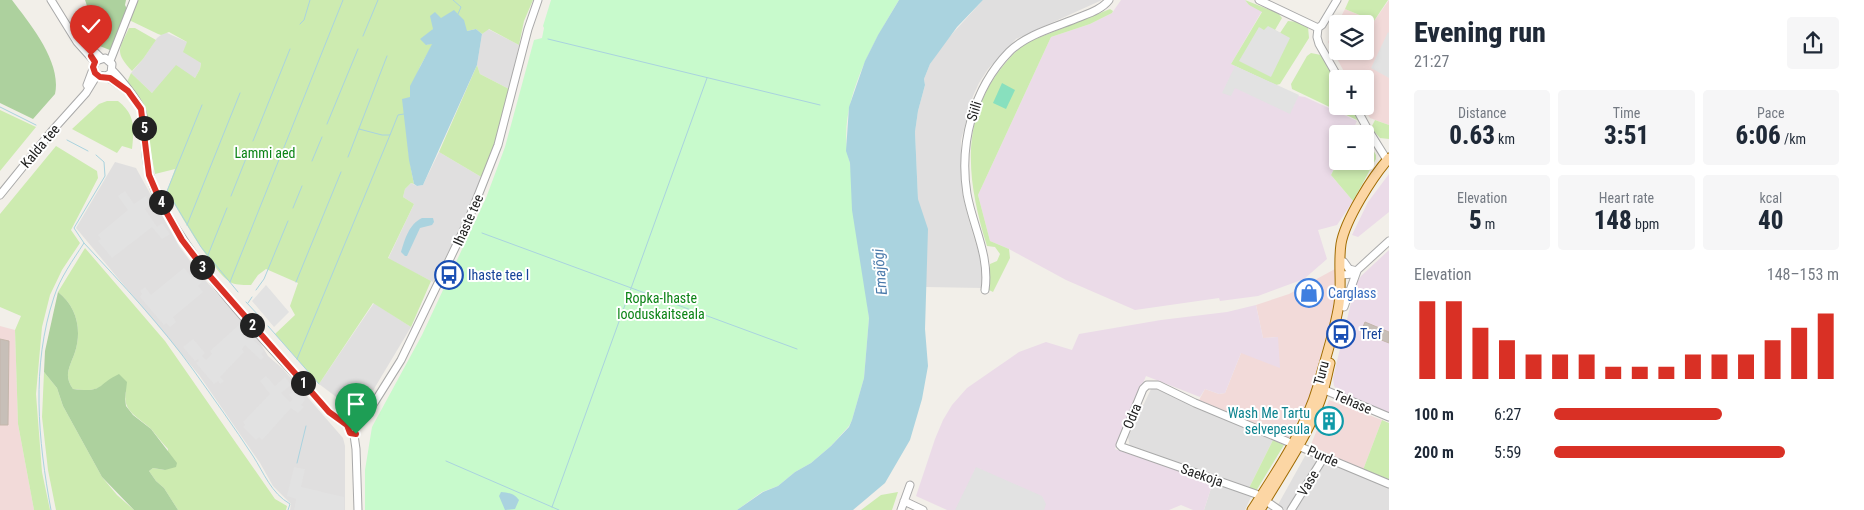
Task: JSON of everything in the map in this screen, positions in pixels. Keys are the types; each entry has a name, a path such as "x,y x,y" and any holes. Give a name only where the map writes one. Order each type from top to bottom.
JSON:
{"main road":[{"name":"Turu","path":"1252,510 1262,503 1296,444 1321,389 1344,307 1341,252 1344,232 1373,179 1388,159"},
{"name":"Turu","path":"1321,389 1339,306 1344,262 1341,252"}],"street":[{"path":"51,0 77,42 98,60 110,61"},
{"path":"128,91 124,82 112,70 110,61 134,0"},
{"name":"Ihaste tee","path":"358,424 369,411 401,360 472,212 498,145 528,29 538,0"},
{"name":"Siili","path":"985,290 985,257 968,194 965,154 972,113 978,97 1002,60 1018,44 1105,5 1109,0"},
{"path":"1259,0 1318,28"},
{"path":"1334,70 1317,38 1318,28 1322,25 1337,0"},
{"path":"98,60 95,73 106,76 128,91 138,102 144,116 146,162 151,182 182,240 208,274 329,412 347,425 348,432 354,434"},
{"path":"106,76 112,70"},
{"name":"Kalda tee","path":"0,195 51,132 89,90 95,73"},
{"path":"1360,115 1370,134 1388,159"},
{"path":"1344,307 1357,271 1389,241"},
{"path":"1344,262 1349,268 1357,271"},
{"path":"1343,275 1357,271"},
{"name":"Purde","path":"1147,385 1158,384 1195,403 1389,484"},
{"name":"Odra","path":"1122,447 1120,445 1143,389 1147,385"},
{"name":"Tehase","path":"1321,389 1389,417"},
{"path":"347,425 352,421 358,424 359,431 354,434"},
{"path":"354,434 357,457 358,510"},
{"name":"Saekoja","path":"1122,447 1219,480 1279,510"},
{"name":"Vase","path":"1292,510 1324,457"},
{"path":"901,510 910,485"},
{"path":"904,501 923,510"}],"shaded area":[{"path":"983,0 1102,0 1016,39 988,69 979,83 973,96 961,140 961,172 963,196 982,265 982,288 926,287 926,264 918,199 915,132 925,85 924,79 930,64 942,45"},
{"path":"1121,0 1245,0 1249,5 1262,11 1231,64 1298,96 1305,97 1329,108 1329,115 1344,115 1357,121 1355,125 1329,125 1329,170 1334,170 1331,175 1353,201 1337,225 1318,230 1327,259 1304,279 1258,296 1220,301 1219,298 1135,310 1066,280 1009,249 990,241 978,195 1051,37 1090,24 1112,13"},
{"path":"1389,0 1389,125 1370,118 1368,115 1374,115 1374,70 1343,70 1338,60 1374,60 1374,21"},
{"path":"1345,9 1360,15 1342,15"},
{"path":"1268,26 1290,38 1271,77 1239,61 1259,27 1264,30"},
{"path":"488,29 519,45 509,89 480,74 477,65 482,34"},
{"path":"165,32 187,42 201,62 200,69 195,78 189,75 158,87 152,93 131,73 157,38"},
{"path":"1389,33 1389,78 1371,68"},
{"path":"1235,66 1299,95 1290,114 1235,88 1231,96 1222,93"},
{"path":"439,152 483,178 468,213 433,282 388,259 414,204 403,197 405,189 411,183 417,186 423,185"},
{"path":"115,162 136,168 179,246 199,273 259,341 268,356 283,369 343,438 345,446 345,510 290,510 291,504 273,486 260,463 199,375 76,228"},
{"path":"1389,174 1389,212 1358,237 1352,235 1368,202"},
{"path":"125,191 134,204 146,196 150,205 145,209 157,227 162,223 170,234 162,239 152,227 112,258 98,241 101,239 98,235 128,210 118,196"},
{"path":"1389,250 1389,413 1340,392 1334,386 1333,378 1355,286 1361,276"},
{"path":"184,268 194,280 199,277 202,282 198,286 203,292 173,317 176,322 170,327 166,323 164,325 140,297 142,294 140,291 145,287 151,295"},
{"path":"1335,269 1334,307 1315,377 1309,398 1289,438 1199,400 1205,389 1219,394 1225,393 1241,353 1278,337 1263,338 1256,305 1289,294"},
{"path":"266,285 289,312 274,327 252,301"},
{"path":"374,303 411,327 359,414 319,384"},
{"path":"1256,305 1263,338 1278,337 1280,368 1241,353 1225,393 1219,394 1205,389 1200,397 1146,376 1115,449 1213,482 1204,510 1193,510 1181,505 1169,510 947,510 916,496 935,439 952,405 967,388 1019,352 1046,342 1072,350 1079,334 1161,320 1227,312"},
{"path":"240,324 246,331 242,335 247,340 251,337 264,351 261,354 264,357 261,360 245,345 242,349 244,352 220,377 224,381 220,384 218,381 214,384 196,363 199,361 198,359 195,361 183,347 193,339 205,353 202,356 206,360 212,354 210,351"},
{"path":"0,326 15,330 18,424 34,510 0,510"},
{"path":"266,376 275,386 285,377 291,385 281,393 290,402 293,399 289,395 296,389 305,400 301,405 304,407 298,413 291,408 262,440 259,437 256,440 243,427 245,425 243,422 270,394 260,381"},
{"path":"1152,387 1249,427 1273,440 1249,488 1130,447 1128,437"},
{"path":"1329,400 1382,420 1363,470 1310,447"},
{"path":"1310,447 1389,479 1389,510 1275,510"},
{"path":"294,467 305,469 301,487 344,497 344,510 294,510 296,499 287,496"},
{"path":"976,467 1042,496 1046,504 1044,510 955,510"},
{"path":"1213,482 1252,495 1245,510 1204,510"}],"green space":[{"path":"0,0 12,0 43,44 54,69 55,94 33,119 0,103"},
{"path":"85,0 126,0 125,5 129,13 115,52 97,45 107,33 108,28 93,18"},
{"name":"Lammi aed","path":"136,0 533,0 524,21 519,45 489,29 482,34 476,29 467,31 433,29 426,45 433,43 417,74 408,114 409,156 414,184 411,183 405,189 403,197 414,204 388,258 431,281 411,327 373,303 319,384 275,334 295,315 290,306 298,283 266,269 258,275 251,285 236,284 225,278 216,268 197,241 167,191 175,169 155,174 142,104 127,82 131,73 152,93 176,65 195,78 201,63 183,52 187,42 169,32 161,35 129,20"},
{"name":"Ropka-Ihaste looduskaitseala","path":"551,0 899,0 867,57 851,100 847,121 846,143 869,318 864,378 852,420 831,446 811,463 795,472 778,486 762,492 737,510 365,510 365,470 372,427 422,335 486,198 505,147 534,40 542,38 543,26"},
{"path":"1245,0 1278,13 1282,18 1275,30 1280,33 1288,21 1299,22 1308,27 1309,38 1280,84 1276,85 1231,64 1262,12 1249,5"},
{"path":"1349,0 1388,0 1374,21 1374,15 1360,15 1345,9"},
{"path":"1110,9 1113,11 1112,13 1090,24 1051,37 978,195 990,241 1009,249 1010,258 993,292 989,290 990,264 997,261 1000,254 995,247 987,246 980,223 975,201 971,156 973,134 986,92 1003,66 1023,46 1033,40"},
{"path":"129,28 135,28 156,40 132,71 123,60 120,51"},
{"path":"1311,53 1321,55 1330,70 1329,107 1292,89 1291,84 1307,56"},
{"path":"477,65 480,74 509,89 500,128 483,178 439,152"},
{"path":"1002,83 1015,90 1006,109 993,103"},
{"path":"107,101 118,101 124,106 131,117 133,129 132,149 122,146 117,153 72,129 99,104"},
{"path":"0,110 36,127 0,171"},
{"path":"1346,115 1356,115 1359,121"},
{"path":"1375,120 1389,125 1389,139 1380,138 1374,131 1372,125"},
{"path":"56,146 97,171 98,178 71,230 80,243 62,270 50,295 42,327 36,394 42,472 50,510 34,510 18,424 15,330 21,316 0,307 0,214"},
{"path":"1334,170 1370,170 1353,201 1331,175"},
{"path":"85,248 165,341 275,499 287,506 286,510 178,510 164,488 149,471 153,468 165,470 168,449 152,430 129,410 125,399 126,392 104,384 93,389 73,389 68,375 77,344 78,327 70,305 58,292"},
{"path":"58,292 74,312 78,327 77,344 68,371 70,384 73,389 95,389 119,374 127,382 126,406 133,415 151,429 177,463 176,467 165,470 153,468 149,471 164,488 178,510 134,510 102,477 63,406 57,388 44,372 45,351"},
{"path":"44,372 57,388 63,406 102,477 117,495 134,510 56,510 48,470 42,417"},
{"path":"1382,420 1389,423 1389,479 1363,470"},
{"path":"1273,440 1284,445 1256,491 1249,488"},
{"path":"898,492 892,510 861,510 881,495"}],"water":[{"name":"Emajõgi","path":"899,0 983,0 957,27 930,64 924,79 925,85 918,111 915,132 918,199 928,229 925,329 928,366 922,399 910,440 885,483 853,510 737,510 763,492 778,486 795,472 811,463 831,446 849,427 852,420 864,378 869,318 852,210 850,163 846,151 849,107 865,61"},
{"path":"454,10 464,20 467,31 476,29 482,34 477,65 423,185 417,186 414,184 409,160 402,99 410,97 410,86 432,44 426,45 420,39 433,29 430,16 435,12 441,18"},
{"path":"422,218 433,218 434,222 432,225 420,228 407,256 405,256 401,252 406,237 414,224"},
{"path":"501,492 511,494 519,500 515,509 505,510 499,496"}],"building":[{"name":"Carglass","path":"1319,283 1322,291 1300,302 1297,295"},
{"path":"1365,322 1389,332 1389,343 1361,332"},
{"path":"0,339 9,341 8,425 0,425"}],"waterway":[{"path":"300,24 304,20 310,0"},
{"path":"230,282 343,0"},
{"path":"363,36 378,0"},
{"path":"453,0 461,7 458,14"},
{"path":"548,39 820,105"},
{"path":"253,141 290,49"},
{"path":"327,124 358,49"},
{"path":"348,157 387,56"},
{"path":"552,507 707,78"},
{"path":"187,225 240,93"},
{"path":"202,105 167,191 201,247 238,292"},
{"path":"0,107 36,125"},
{"path":"359,129 382,135 390,135 398,115 404,114"},
{"path":"297,359 390,135"},
{"path":"312,161 322,137"},
{"path":"67,140 88,151"},
{"path":"231,196 249,151"},
{"path":"51,510 40,430 39,403 42,350 54,297 67,269 84,243 74,228 105,176 104,162 96,155"},
{"path":"296,282 341,172"},
{"path":"293,208 302,186"},
{"path":"208,255 227,208"},
{"path":"256,290 264,279 288,221"},
{"path":"482,233 797,349"},
{"path":"84,243 141,305 181,354 239,434 273,488 290,504 288,510"},
{"path":"248,303 252,297"},
{"path":"246,302 260,317"},
{"path":"268,326 319,384"},
{"path":"297,463 306,426"},
{"path":"446,461 559,510"}],"place":[{"name":"Ihaste tee I","path":"449,275"},
{"name":"Carglass","path":"1309,293"},
{"name":"Tref","path":"1341,334"},
{"name":"Wash Me Tartu selvepesula","path":"1329,421"}],"route":[{"path":"91,56 95,62 93,67 97,75 110,78 128,91 138,102 144,116 146,162 149,175 161,203 182,240 208,274 329,412 347,425 348,432 356,434"}]}
